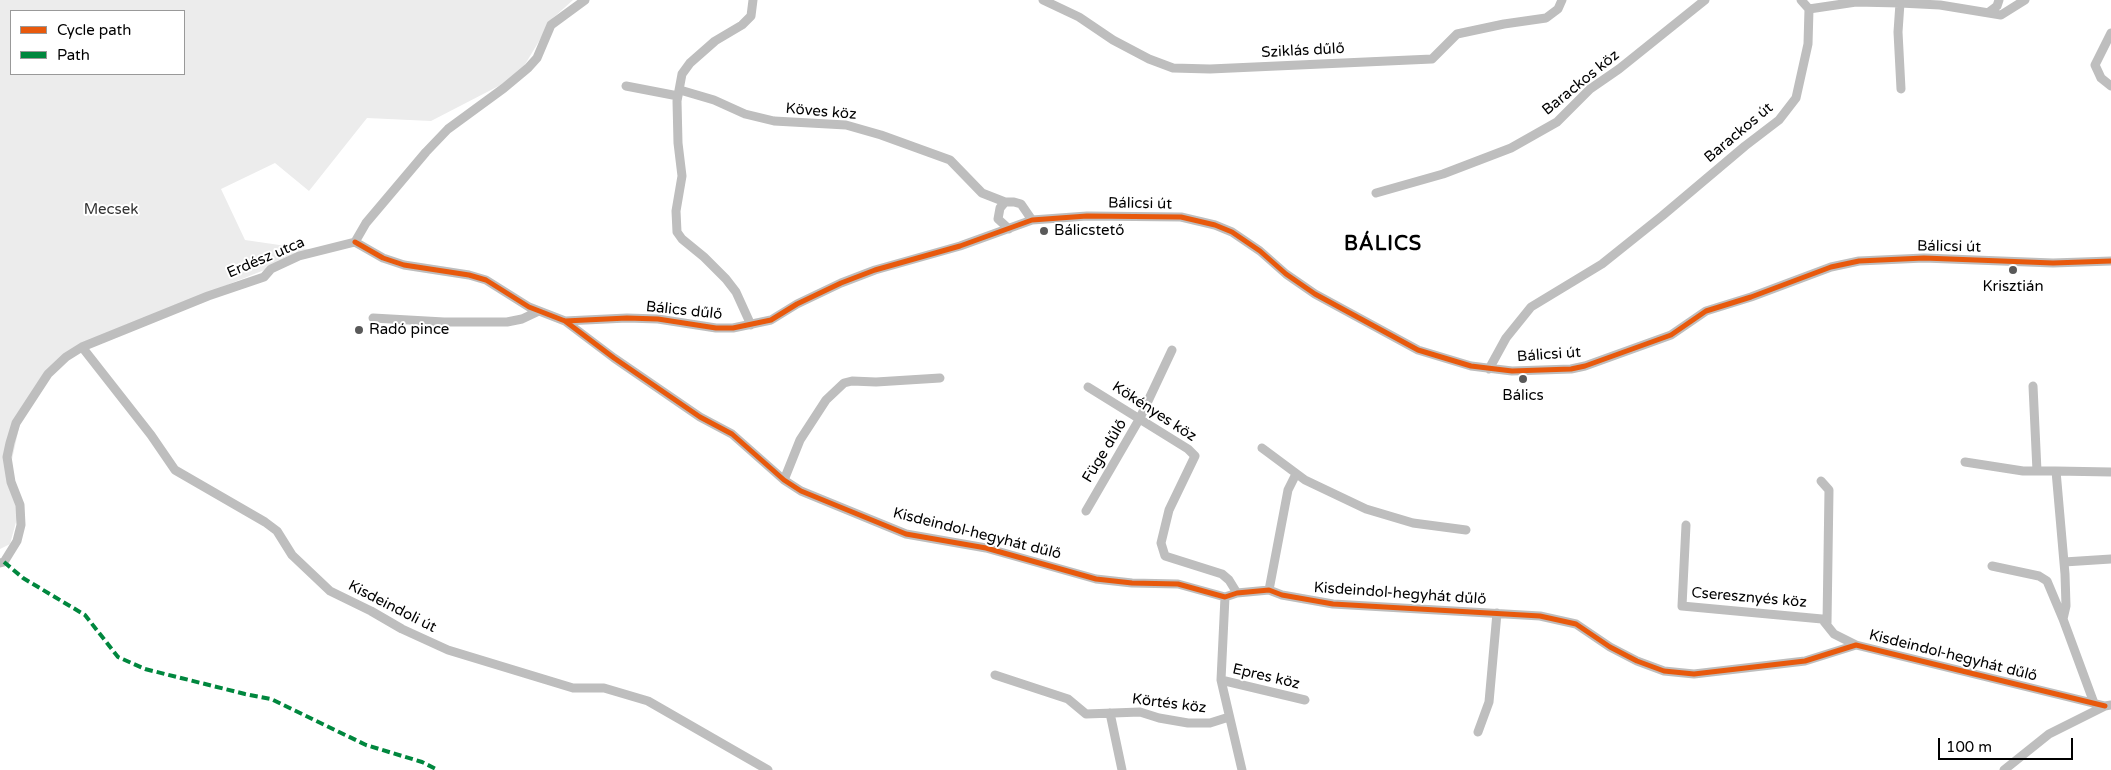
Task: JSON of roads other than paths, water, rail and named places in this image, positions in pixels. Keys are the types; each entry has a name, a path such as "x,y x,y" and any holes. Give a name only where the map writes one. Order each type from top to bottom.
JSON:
{"street":[{"path":"355,242 366,223 416,163 448,129 528,68 536,58 551,24 585,0"},
{"path":"751,325 736,292 726,279 682,239 677,232 676,211 682,176 678,144 679,93 682,74 690,63 715,41 747,21 751,16 753,0"},
{"name":"Sziklás dűlő","path":"1043,0 1079,17 1113,40 1149,60 1173,68 1210,69 1432,59 1456,34 1546,18 1558,9 1562,0"},
{"name":"Barackos köz","path":"1376,193 1443,174 1512,148 1557,122 1590,90 1705,0"},
{"path":"1801,0 1809,9 1856,2 1900,3 1940,5 2001,15 2025,0"},
{"path":"1989,12 1997,6 1999,0"},
{"path":"1900,3 1898,32 1901,89"},
{"name":"Barackos út","path":"1489,369 1506,338 1531,307 1602,264 1779,120 1796,98 1808,44 1809,9"},
{"path":"2111,33 2095,65 2101,78 2111,86"},
{"name":"Köves köz","path":"626,86 714,100 745,114 774,121 846,125 881,135 950,160 982,193 1005,202"},
{"path":"1009,229 998,219 1000,208 1005,202 1021,204 1032,220"},
{"name":"Bálicsi út","path":"1009,229 1032,220 1087,216 1181,217 1215,225 1232,232 1253,246 1286,274 1315,294 1418,350 1447,360 1489,369 1512,371 1571,369 1585,366 1619,352 1671,335 1706,311 1751,297 1832,267 1859,260 1924,258 2053,263 2111,261"},
{"name":"Bálics dűlő","path":"355,242 383,258 404,266 469,275 486,280 529,307 565,321 627,318 658,319 716,328 751,325 771,320 797,304 858,277 1009,229"},
{"name":"Erdész utca","path":"0,564 4,562 17,541 21,525 20,505 11,482 8,457 16,423 48,374 66,357 82,347 208,296 264,277 271,269 299,256 355,242"},
{"path":"372,318 498,323 522,319 539,311"},
{"name":"Kisdeindol-hegyhát dűlő","path":"565,321 693,412 732,434 784,480 827,503 906,534 986,548 1096,579 1132,583 1178,584 1225,597 1238,593 1269,590 1282,595 1332,604 1540,616 1576,624 1610,648 1664,671 1694,674 1805,660 1856,645 2108,706"},
{"name":"Kisdeindoli út","path":"82,347 151,435 175,470 265,522 277,532 292,555 330,590 402,629 448,650 573,688 604,688 648,700 768,770"},
{"name":"Füge dűlő","path":"1086,511 1140,418 1172,350"},
{"path":"784,480 800,440 826,400 838,387 852,381 876,382 940,378"},
{"path":"2033,386 2037,471"},
{"name":"Kökényes köz","path":"1088,387 1140,418 1188,449 1195,456 1169,510 1161,543 1165,556 1222,574 1238,593"},
{"path":"1262,448 1296,474 1366,509 1414,523 1466,530"},
{"path":"1965,462 2006,469 2111,472"},
{"path":"2056,471 2064,562 2066,606 2063,619"},
{"path":"1269,590 1288,490 1296,474"},
{"path":"1821,482 1829,490 1827,623"},
{"name":"Cseresznyés köz","path":"1686,525 1682,606 1822,619 1834,634 1856,645"},
{"path":"2064,562 2111,559"},
{"path":"1992,566 2038,576 2047,581 2094,703"},
{"path":"1225,597 1221,680 1242,770"},
{"path":"1478,732 1489,702 1497,613"},
{"name":"Körtés köz","path":"995,675 1068,699 1086,714 1140,712 1159,718 1188,723 1210,723 1229,717"},
{"name":"Epres köz","path":"1221,680 1305,700"},
{"path":"2004,770 2048,734 2108,706"},
{"path":"1110,713 1122,770"}],"place":[{"name":"Bálicstető","path":"1044,231"},
{"name":"Krisztián","path":"2013,270"},
{"name":"Radó pince","path":"359,330"},
{"name":"Bálics","path":"1523,379"}],"district":[{"name":"BÁLICS","path":"1383,245"}],"park label":[{"name":"Mecsek","path":"111,210"}]}
